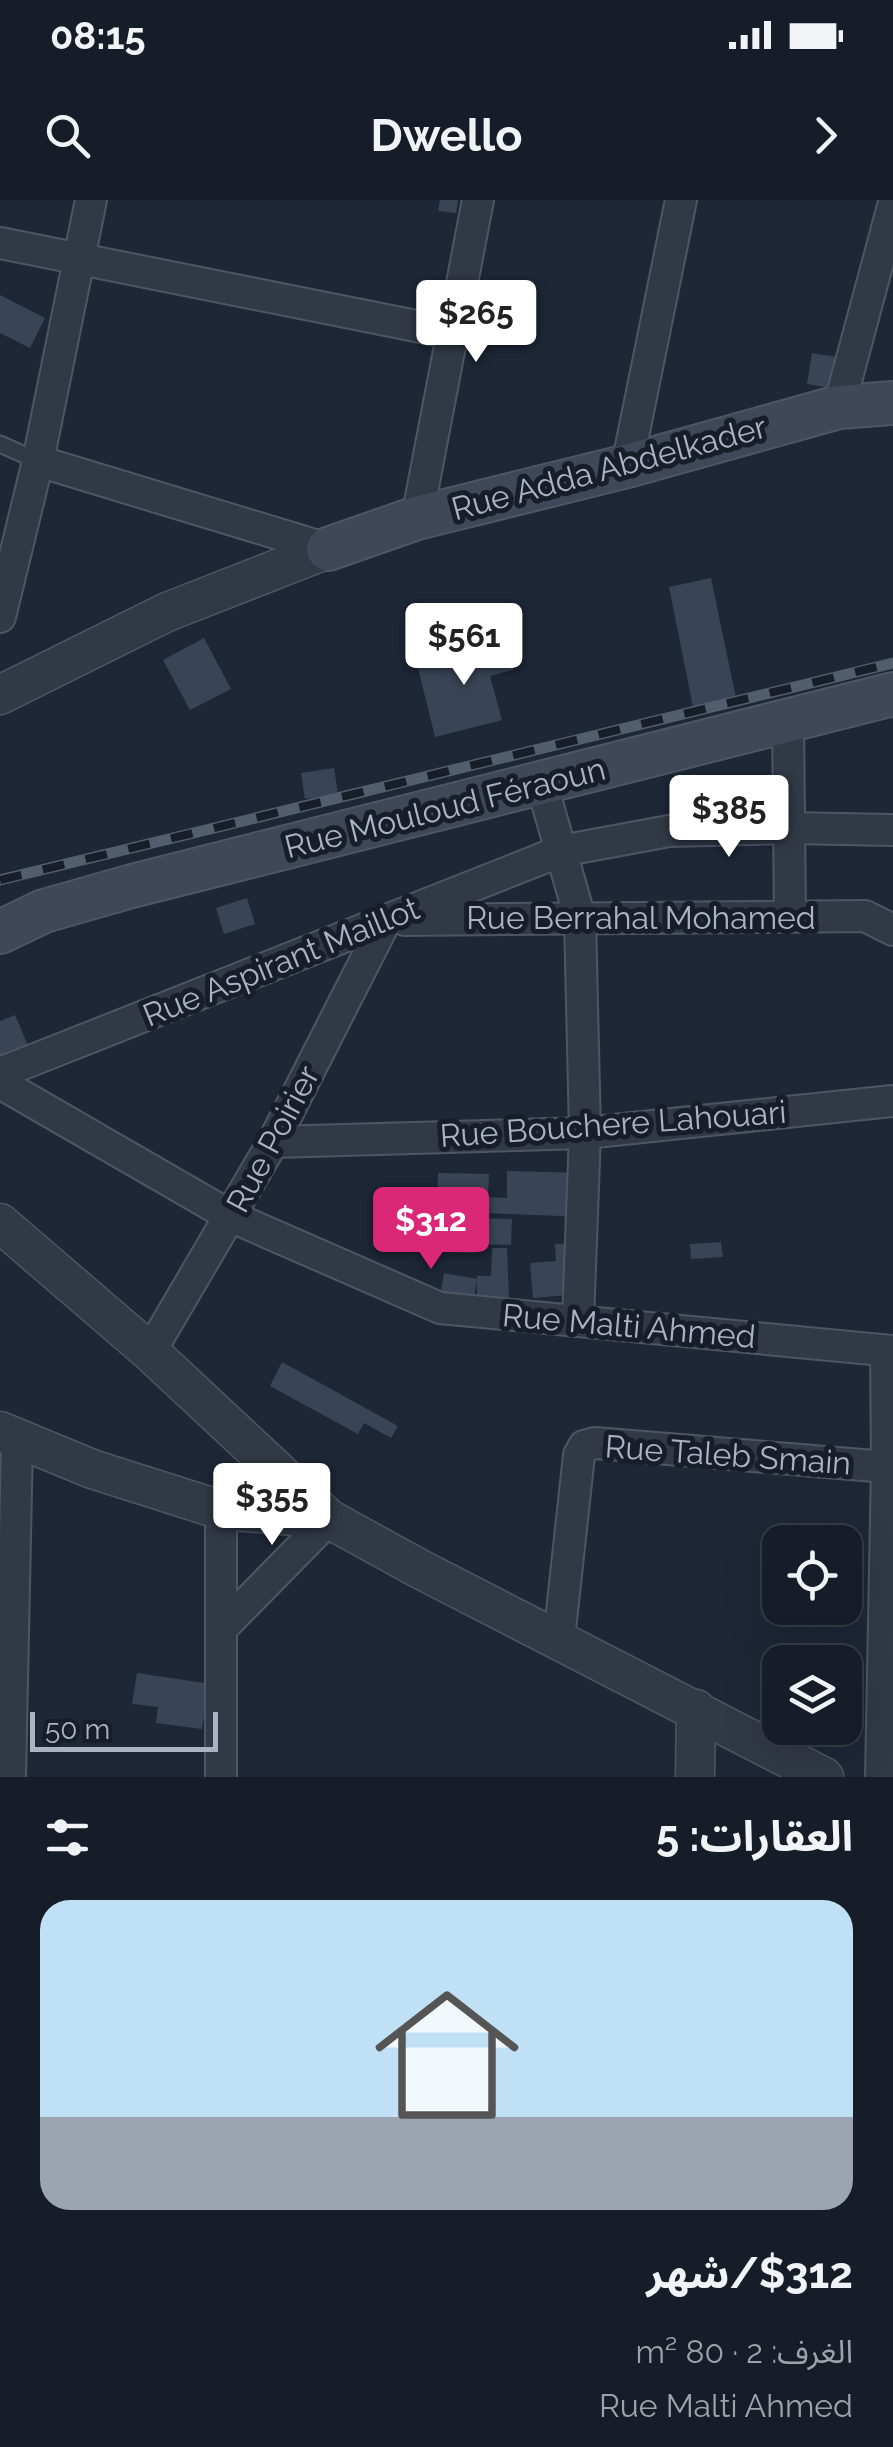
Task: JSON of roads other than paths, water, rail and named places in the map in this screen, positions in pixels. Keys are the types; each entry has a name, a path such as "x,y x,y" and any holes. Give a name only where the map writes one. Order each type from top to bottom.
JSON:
{"main road":[{"name":"Rue Adda Abdelkader","path":"328,549 417,518 627,466 839,407 893,403"},
{"name":"Rue Mouloud Féraoun","path":"0,932 44,911 132,886 893,694"}],"street":[{"path":"0,617 38,461 90,200"},
{"path":"417,518 478,200"},
{"path":"627,466 682,200"},
{"path":"839,407 893,206"},
{"path":"0,243 451,332"},
{"path":"38,461 328,549"},
{"path":"0,695 167,612 328,549"},
{"path":"788,723 790,917"},
{"path":"542,785 580,918 584,1134 578,1322"},
{"name":"Rue Aspirant Maillot","path":"0,1072 561,851 669,831 893,830"},
{"name":"Rue Berrahal Mohamed","path":"386,920 865,916 893,930"},
{"name":"Rue Poirier","path":"150,1352 274,1142 386,920"},
{"name":"Rue Malti Ahmed","path":"0,1083 232,1217 440,1308 889,1351"},
{"name":"Rue Bouchere Lahouari","path":"274,1142 584,1134 893,1102"},
{"path":"0,1223 150,1352 329,1519 824,1777"},
{"path":"881,1777 889,1351"},
{"path":"10,1777 9,1436 92,1469 221,1510 329,1519"},
{"name":"Rue Taleb Smain","path":"559,1638 579,1455 584,1446 594,1443 888,1466"},
{"path":"220,1777 221,1510"},
{"path":"221,1630 329,1519"},
{"path":"696,1709 696,1777"}],"lane":[{"path":"0,444 38,461"}],"railway":[{"path":"0,880 893,663"}]}
